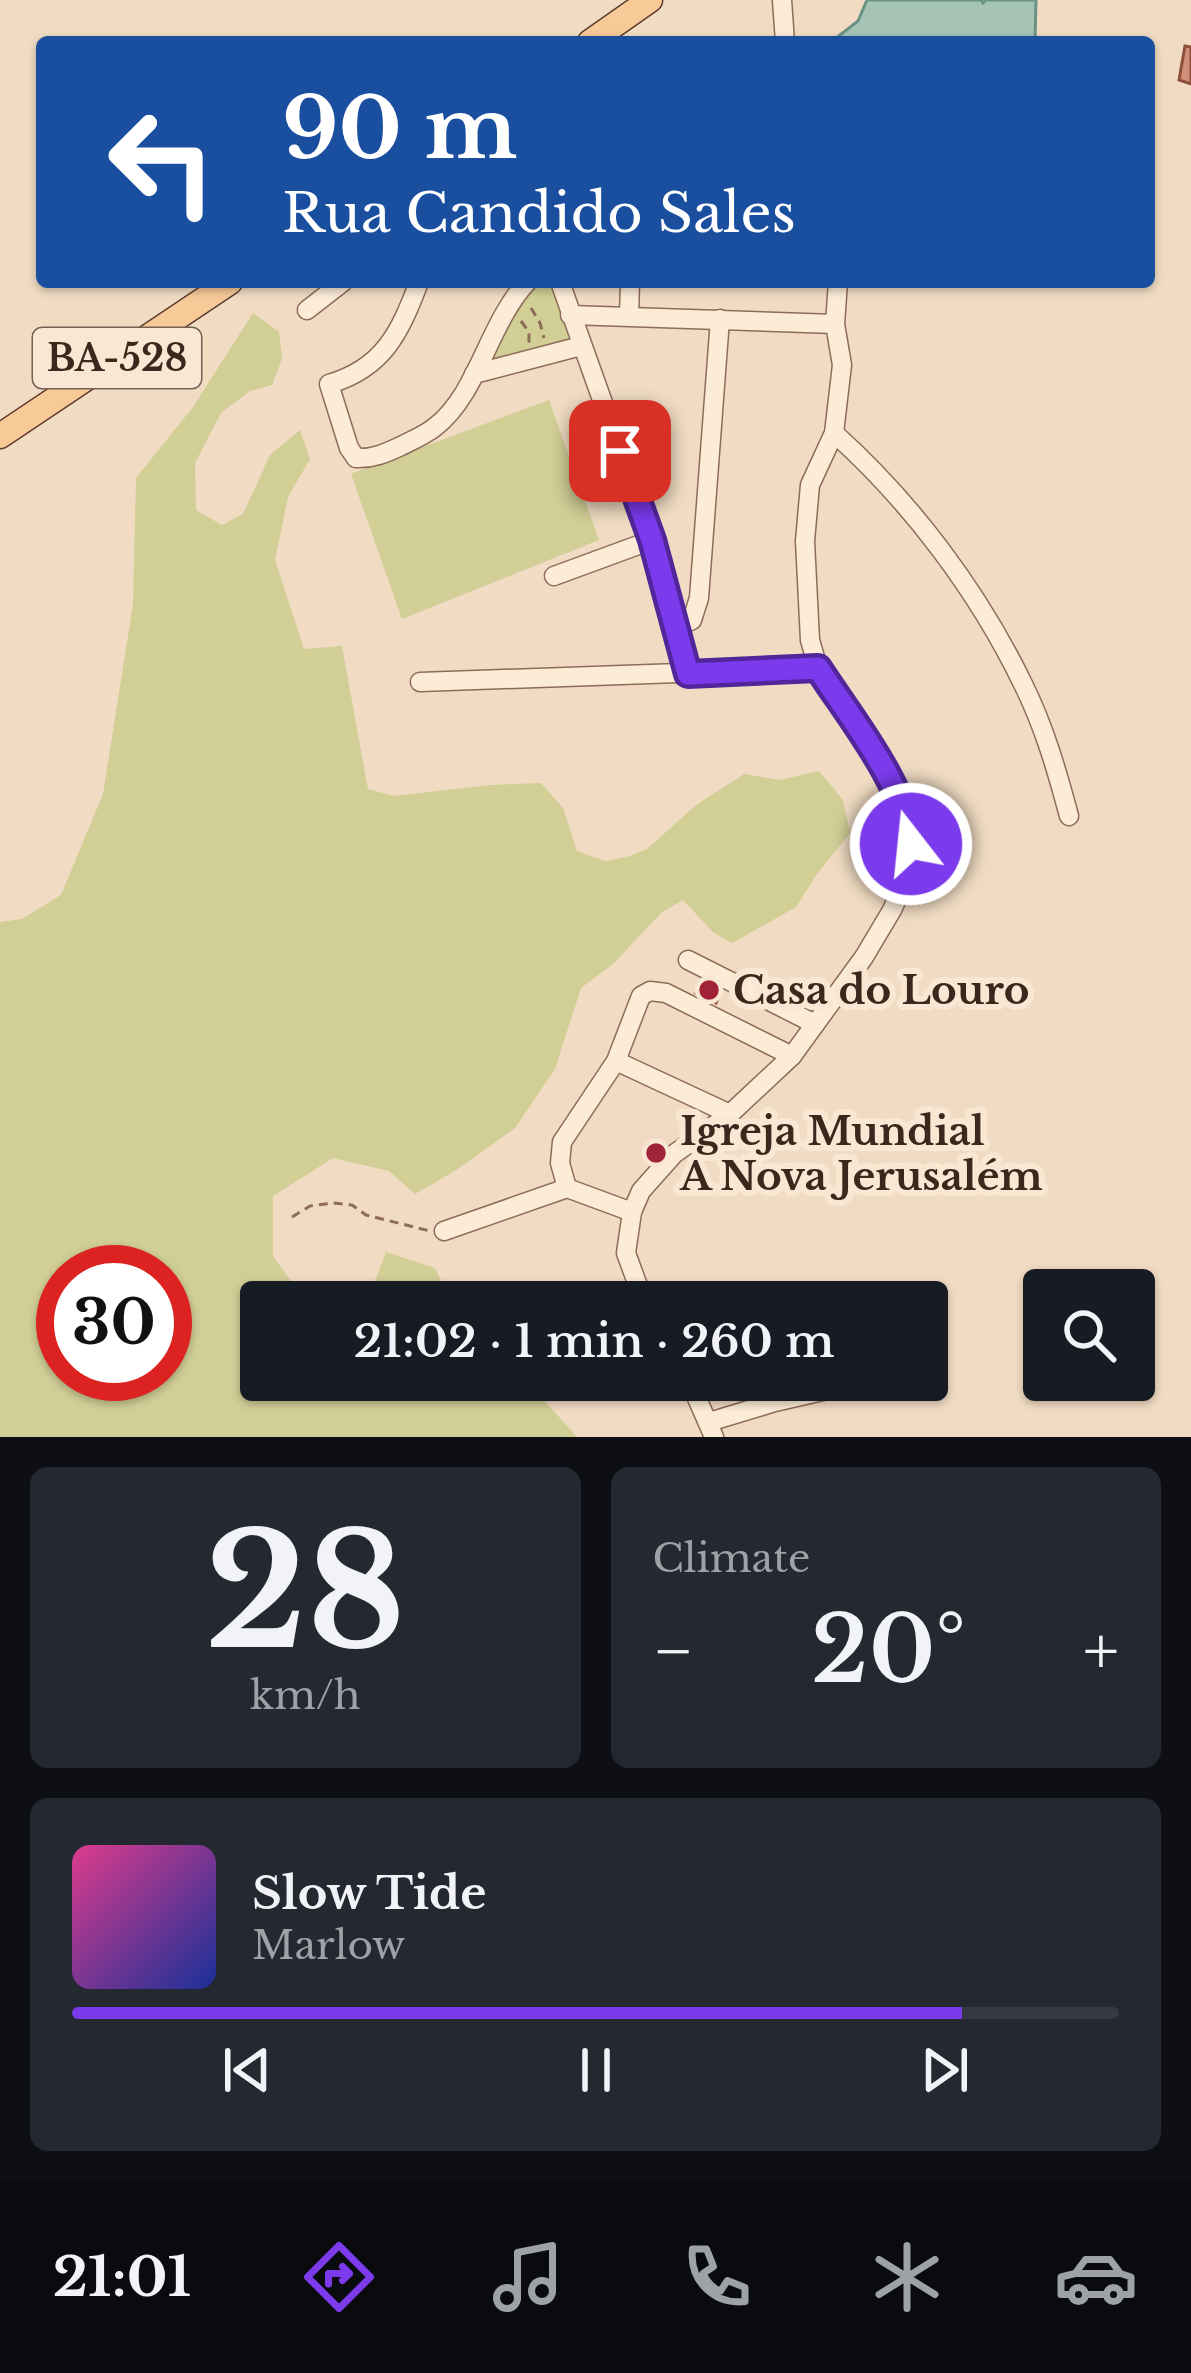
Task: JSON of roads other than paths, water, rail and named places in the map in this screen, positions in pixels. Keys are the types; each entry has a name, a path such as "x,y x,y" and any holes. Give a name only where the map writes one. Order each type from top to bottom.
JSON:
{"main road":[{"path":"599,36 650,0"},
{"name":"BA-528","path":"1,435 221,288"}],"street":[{"path":"782,0 785,36"},
{"path":"307,310 335,288"},
{"path":"417,288 386,351 352,375 329,384 353,456 361,459 378,456 435,428 455,407 504,311 521,288"},
{"path":"562,288 652,540 688,674"},
{"path":"629,316 630,288"},
{"path":"636,1281 626,1253 635,1201 674,1154 730,1114 792,1056 892,910 911,856 908,818 898,792 818,668 810,640 806,541 810,484 835,433 842,365 836,324 838,288"},
{"path":"570,315 836,324"},
{"path":"677,626 692,620 699,598 720,319"},
{"path":"474,374 581,346"},
{"path":"835,433 914,515 1000,641 1042,729 1069,816"},
{"path":"554,576 652,540"},
{"path":"420,682 818,668"},
{"path":"688,960 815,1024"},
{"path":"567,1188 560,1163 562,1142 616,1061 641,996 650,991 666,993 792,1056"},
{"path":"616,1061 730,1114"},
{"path":"444,1231 567,1188 632,1213"},
{"path":"699,1401 712,1430 779,1401"}],"place":[{"name":"Casa do Louro","path":"709,990"},
{"name":"Igreja Mundial A Nova Jerusalém","path":"656,1153"}]}
